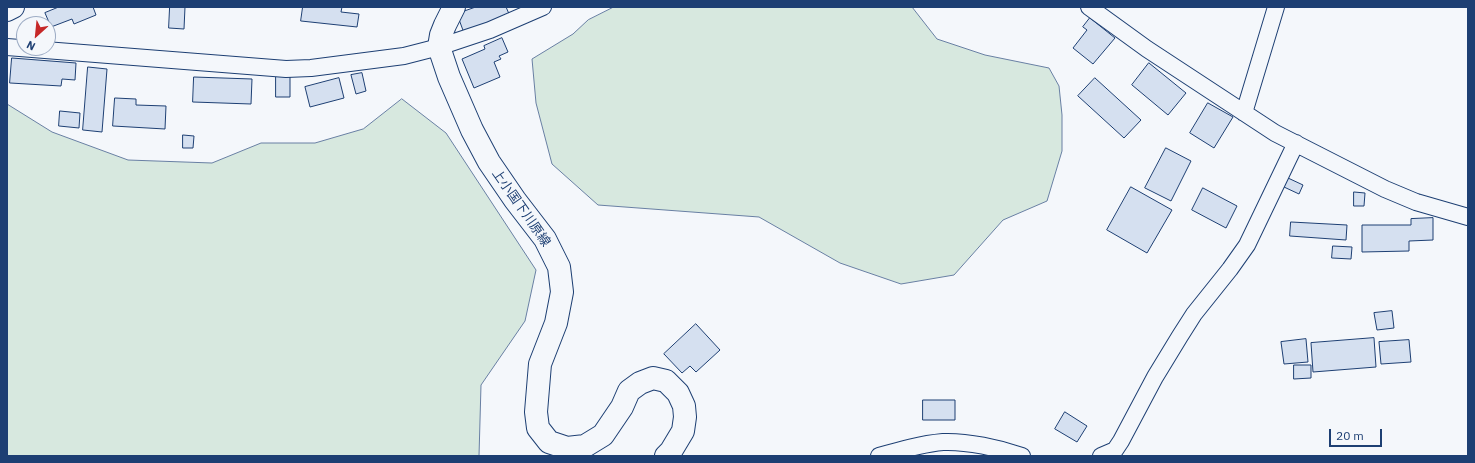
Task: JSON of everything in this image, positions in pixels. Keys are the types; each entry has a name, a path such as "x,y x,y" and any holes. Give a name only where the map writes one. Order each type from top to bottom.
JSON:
{"main road":[{"path":"7,10 13,7"},
{"path":"439,47 441,35 454,7"},
{"name":"上小国下川原線","path":"439,47 449,77 472,130 489,162 515,200 545,239 560,267 562,292 556,322 540,364 536,412 538,428 549,442 567,448 585,446 603,435 622,407 629,391 640,382 653,378 666,381 678,393 684,406 685,417 683,431 671,451 666,456"}],"street":[{"path":"7,47 286,69 338,65 404,56 439,47 490,30 543,7"},
{"path":"1089,7 1147,49 1275,133 1385,189 1416,202 1468,217"},
{"path":"1244,113 1276,7"},
{"path":"1101,456 1115,450 1155,377 1194,314 1247,246 1296,143"},
{"path":"879,456 900,450 944,442 983,446 1005,450 1022,456"}],"shaded area":[{"path":"614,7 912,7 937,39 985,55 1049,68 1059,86 1062,115 1062,151 1047,201 1003,220 954,275 901,284 840,263 759,217 598,205 552,164 536,103 532,59 573,34 588,20"},
{"path":"402,99 446,133 536,270 525,321 481,385 479,456 7,456 7,104 52,132 128,160 212,163 261,143 315,143 363,129"}],"building":[{"path":"59,7 93,7 96,15 74,24 72,19 56,25 56,16 46,16 45,13"},
{"path":"170,7 185,7 184,29 169,28"},
{"path":"303,7 342,7 341,12 359,14 357,27 301,21"},
{"path":"476,7 506,7 510,16 464,33 457,14"},
{"path":"1090,18 1115,38 1093,64 1073,48 1087,30 1083,27"},
{"path":"502,38 508,52 499,56 501,59 494,62 500,77 474,88 462,59 485,49 484,46"},
{"path":"12,58 76,63 75,80 62,79 61,86 10,83"},
{"path":"1149,63 1186,93 1168,115 1132,85"},
{"path":"88,67 107,69 102,132 83,130"},
{"path":"362,73 366,91 356,94 351,75"},
{"path":"276,75 290,75 290,97 276,97"},
{"path":"194,77 252,79 251,104 193,102"},
{"path":"339,78 344,98 310,107 305,87"},
{"path":"1095,78 1141,120 1124,138 1078,96"},
{"path":"115,98 136,99 136,105 166,106 165,129 113,126"},
{"path":"1208,103 1233,117 1214,148 1190,133"},
{"path":"60,111 80,113 79,128 59,126"},
{"path":"183,135 194,136 193,148 183,148"},
{"path":"1166,148 1191,161 1171,201 1145,188"},
{"path":"1288,178 1303,185 1299,194 1284,187"},
{"path":"1131,187 1172,210 1147,253 1107,230"},
{"path":"1203,188 1237,206 1226,228 1192,210"},
{"path":"1354,192 1365,193 1364,206 1354,206"},
{"path":"1433,218 1433,240 1409,241 1409,251 1362,252 1362,225 1411,225 1411,219"},
{"path":"1291,222 1347,225 1346,240 1290,236"},
{"path":"1333,246 1352,247 1351,259 1332,258"},
{"path":"1392,311 1394,328 1377,330 1374,313"},
{"path":"696,324 720,350 696,372 690,366 682,373 664,354"},
{"path":"1374,338 1376,367 1313,372 1311,343"},
{"path":"1306,339 1308,362 1284,364 1281,342"},
{"path":"1409,340 1411,362 1381,364 1379,342"},
{"path":"1294,365 1311,365 1311,378 1294,379"},
{"path":"923,400 955,400 955,420 923,420"},
{"path":"1065,412 1087,426 1077,442 1055,429"}]}
